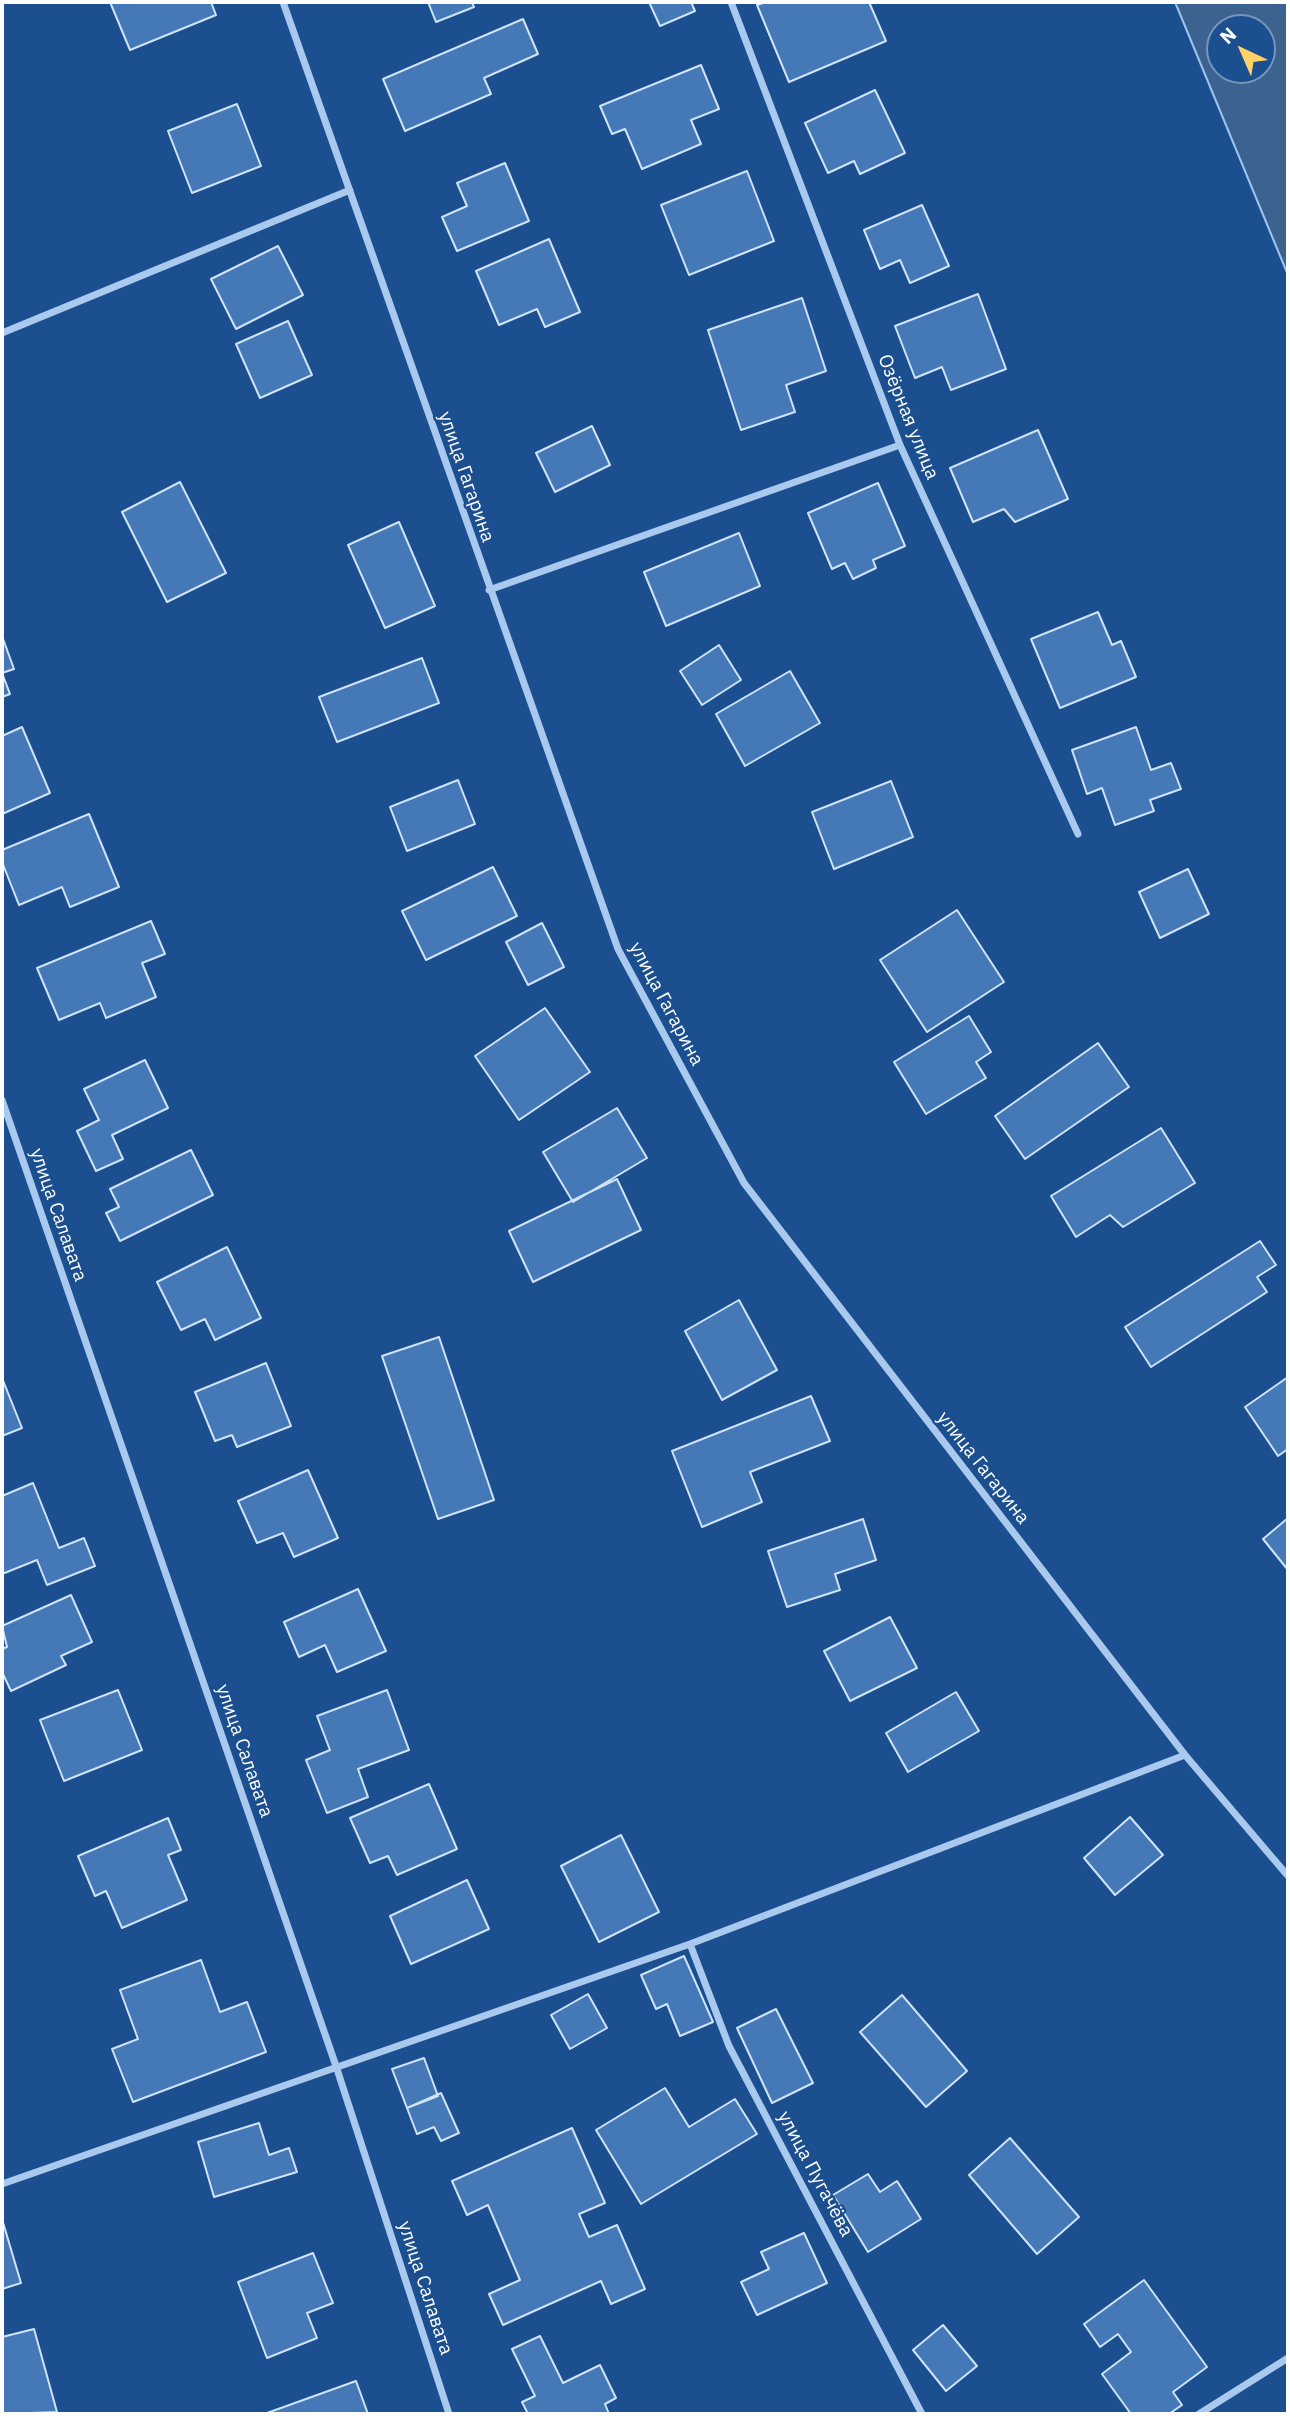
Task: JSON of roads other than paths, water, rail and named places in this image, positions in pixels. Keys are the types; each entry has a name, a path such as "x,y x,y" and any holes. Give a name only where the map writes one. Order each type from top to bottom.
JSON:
{"street":[{"name":"улица Гагарина","path":"283,2 618,949 744,1184 1185,1755 1288,1876"},
{"name":"Озёрная улица","path":"731,2 900,444 1078,834"},
{"path":"2,332 350,190"},
{"path":"489,590 900,444"},
{"name":"улица Салавата","path":"2,1100 336,2066 449,2414"},
{"path":"2,2184 690,1944 1185,1755"},
{"name":"улица Пугачёва","path":"690,1944 729,2046 922,2414"},
{"path":"1199,2414 1288,2358"}],"water":[{"path":"1175,2 1288,2 1288,275 1209,84 1276,84 1276,14 1206,14 1206,77"}]}
